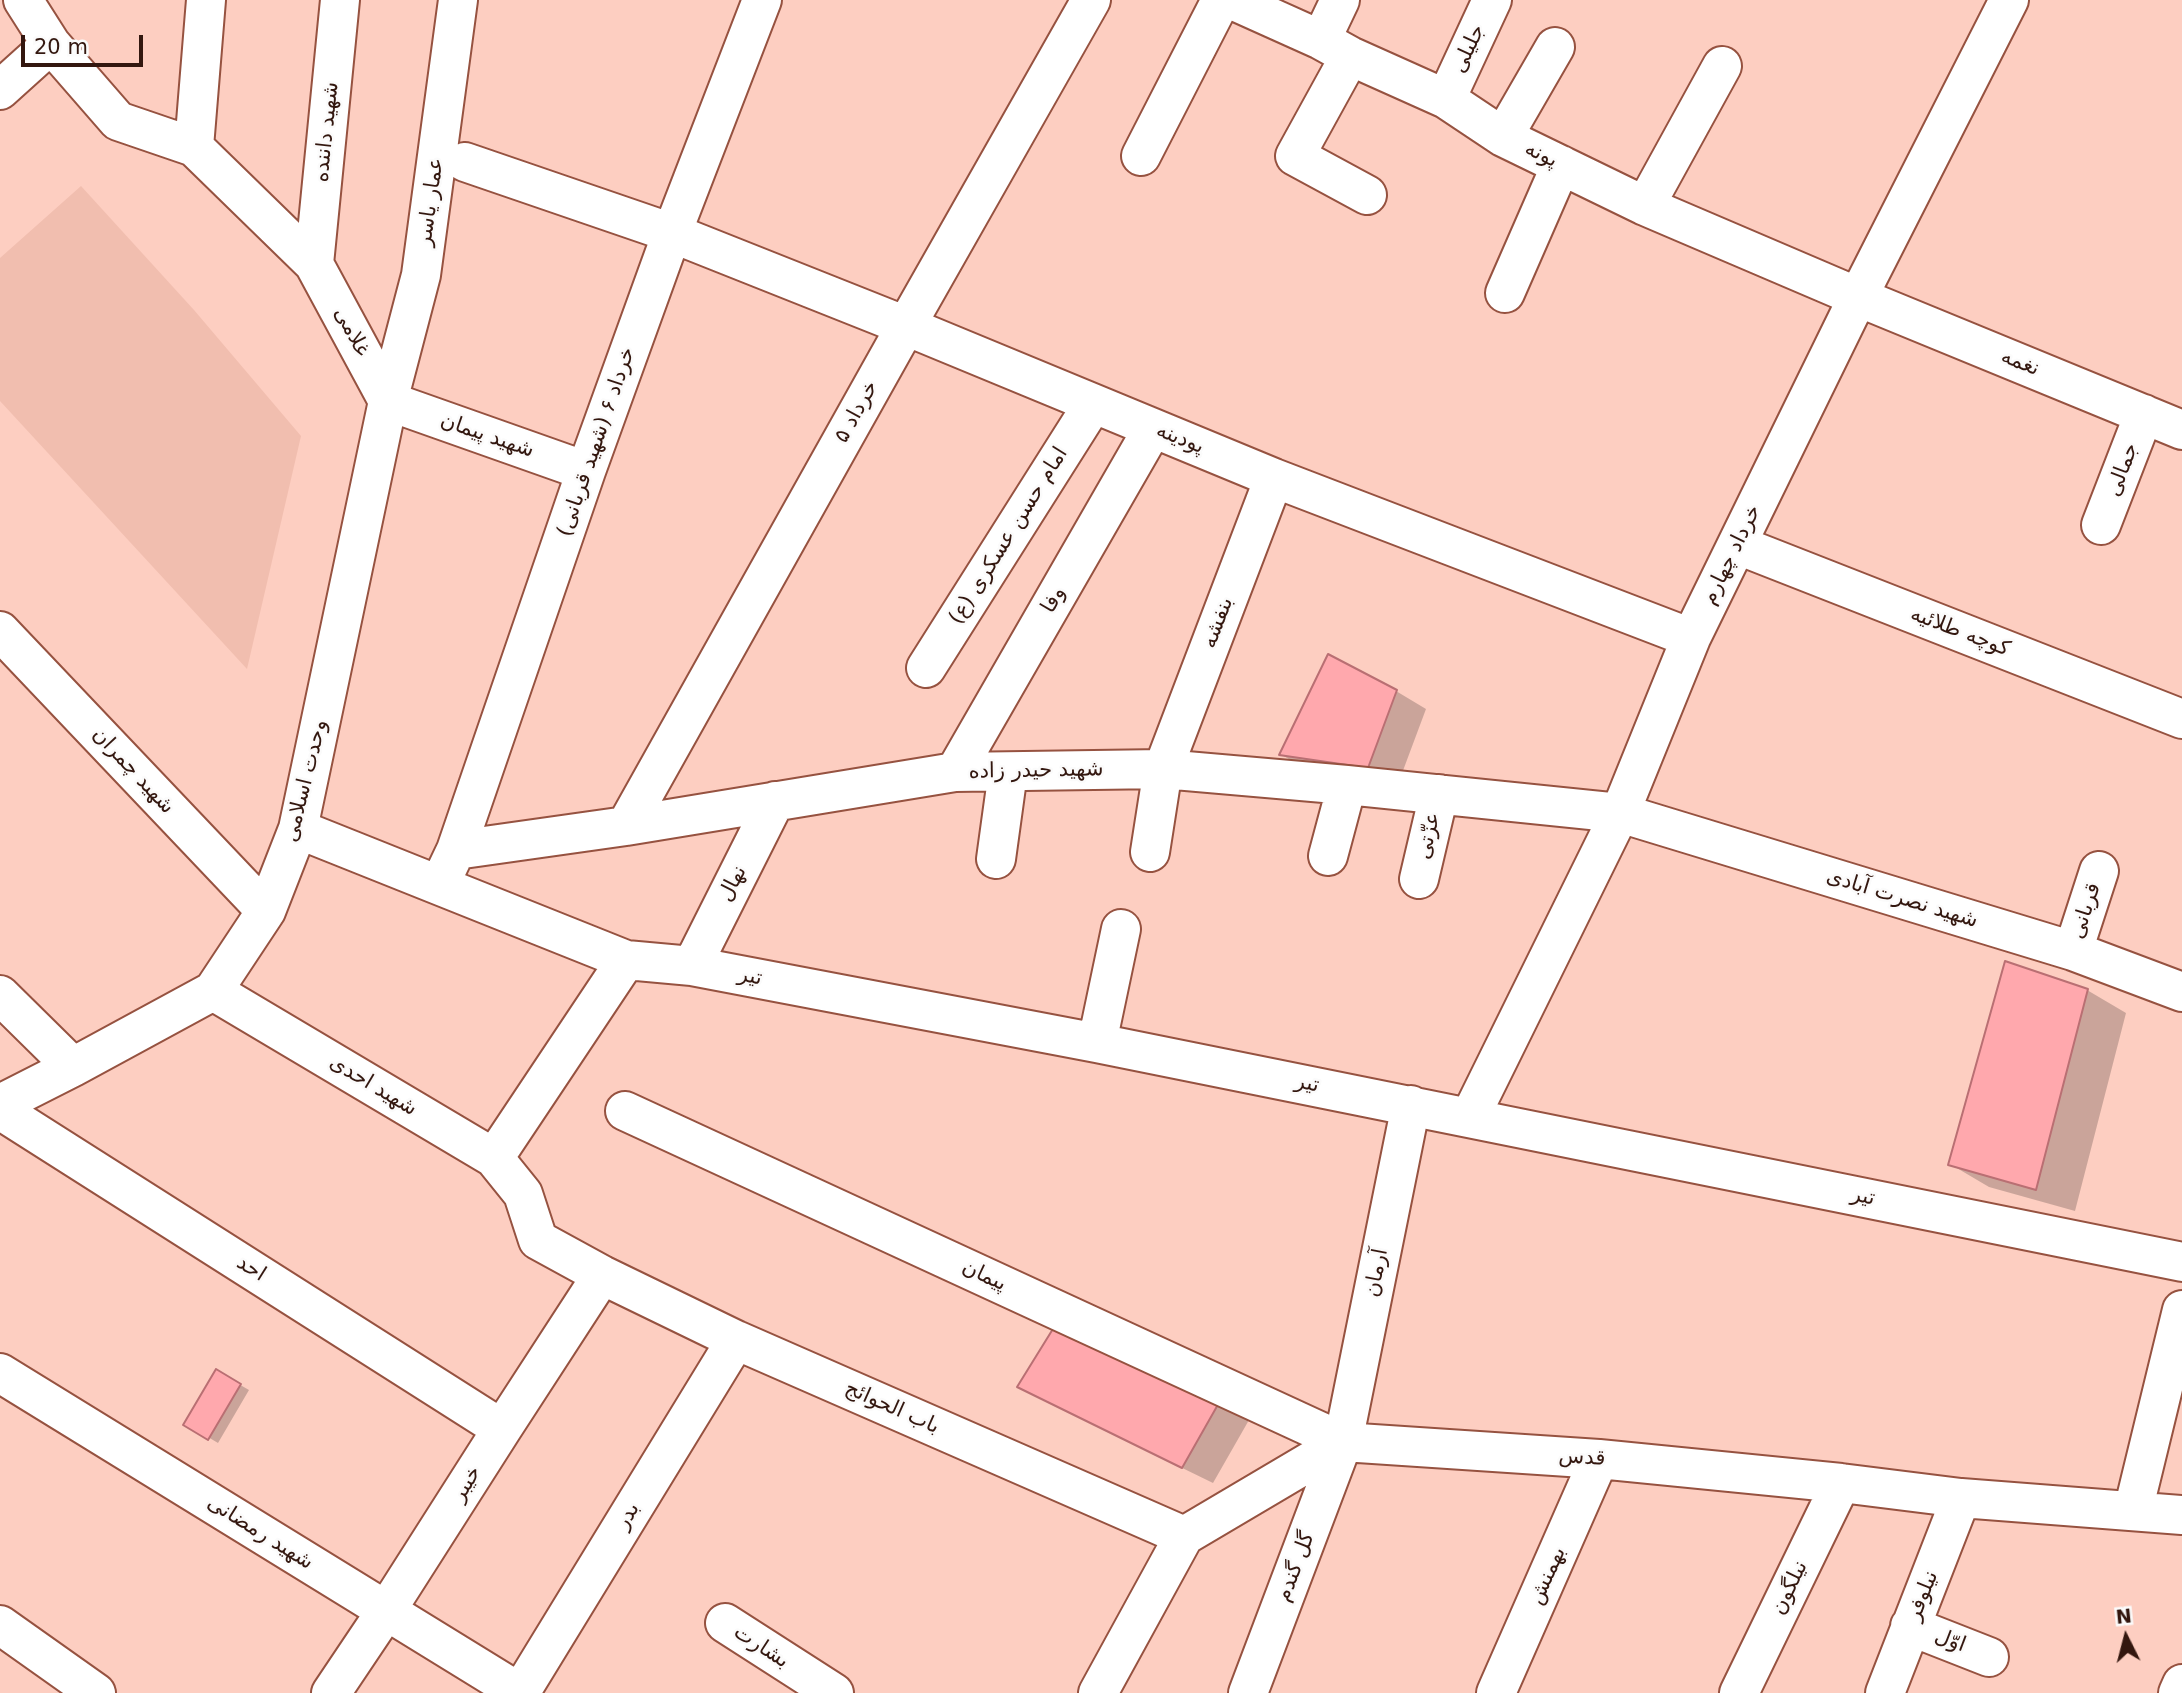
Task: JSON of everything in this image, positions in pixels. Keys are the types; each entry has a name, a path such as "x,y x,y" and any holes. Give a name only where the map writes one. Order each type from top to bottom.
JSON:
{"street":[{"path":"23,0 51,44 118,121 194,147 206,0"},
{"name":"شهید داننده","path":"314,264 340,0"},
{"name":"عمار یاسر","path":"388,401 421,275 458,0"},
{"name":"خرداد ۵","path":"626,825 1091,0"},
{"path":"1141,156 1221,0"},
{"name":"پونه","path":"1232,0 1446,99 1503,137 1645,206 1858,297"},
{"path":"1340,0 1335,48 1295,156 1367,195"},
{"name":"جلیلی","path":"1446,99 1492,0"},
{"name":"خرداد چهارم","path":"1471,1117 1620,813 1691,638 1858,297 2009,0"},
{"name":"خرداد ۶ (شهید قربانی)","path":"440,886 456,850 586,471 753,3"},
{"path":"0,90 51,44"},
{"path":"1503,137 1555,47"},
{"path":"1645,206 1723,66"},
{"name":"غلامی","path":"194,147 314,264 388,401"},
{"name":"پودینه","path":"465,162 671,233 906,326 1273,478 1691,638"},
{"path":"1505,293 1561,165"},
{"name":"نغمه","path":"1858,297 2182,430"},
{"name":"شهید پیمان","path":"388,401 586,471"},
{"name":"وحدت اسلامی","path":"0,1104 213,990 266,911 298,829 388,401"},
{"name":"امام حسن عسکری (ع)","path":"926,668 1093,404"},
{"name":"جمالی","path":"2102,525 2144,414"},
{"name":"وفا","path":"955,772 1153,428"},
{"name":"بنفشه","path":"1150,852 1163,769 1273,478"},
{"name":"کوچه طلائیه","path":"1738,545 2182,719"},
{"name":"شهید چمران","path":"0,631 266,911"},
{"name":"شهید حیدر زاده","path":"456,850 955,772 1163,769 1620,813"},
{"path":"996,859 1008,772"},
{"path":"1328,856 1347,785"},
{"name":"عزّتی","path":"1419,879 1439,794"},
{"name":"نهال","path":"692,966 775,801"},
{"name":"شهید نصرت آبادی","path":"1620,813 2073,951 2182,992"},
{"name":"تیر","path":"298,829 626,960 692,966 1097,1043 2182,1262"},
{"name":"قربانی","path":"2073,951 2099,871"},
{"path":"1097,1043 1121,929"},
{"path":"494,1158 626,960"},
{"name":"شهید احدی","path":"213,990 494,1158 523,1194"},
{"path":"0,995 73,1067"},
{"name":"آرمان","path":"1343,1442 1411,1105"},
{"name":"احد","path":"0,1110 502,1429"},
{"name":"پیمان","path":"625,1111 1343,1442"},
{"name":"باب الحوائج","path":"523,1194 538,1240 602,1275 736,1340 1184,1536"},
{"name":"خیبر","path":"331,1693 602,1275"},
{"path":"2133,1511 2182,1310"},
{"name":"بدر","path":"520,1693 736,1340"},
{"name":"شهید رمضانی","path":"0,1373 520,1693"},
{"path":"1098,1693 1184,1536 1343,1442"},
{"name":"قدس","path":"1343,1442 1600,1459 1961,1498 2182,1516"},
{"name":"گل گندم","path":"1248,1693 1343,1442"},
{"name":"بهمنش","path":"1496,1693 1600,1459"},
{"name":"نیلگون","path":"1739,1693 1841,1483"},
{"name":"نیلوفر","path":"1885,1693 1961,1498"},
{"name":"بشارت","path":"725,1623 834,1693"},
{"path":"0,1625 96,1693"},
{"name":"اوّل","path":"1910,1626 1989,1657"},
{"path":"2178,1693 2182,1684"}],"shaded area":[{"path":"81,186 194,310 301,436 247,669 0,401 0,258"}],"building":[{"path":"1328,654 1397,690 1368,768 1279,755"},
{"path":"2005,961 2088,989 2036,1190 1948,1165"},
{"path":"1056,1324 1220,1401 1182,1468 1017,1387"},
{"path":"216,1369 241,1384 208,1440 183,1425"}]}
